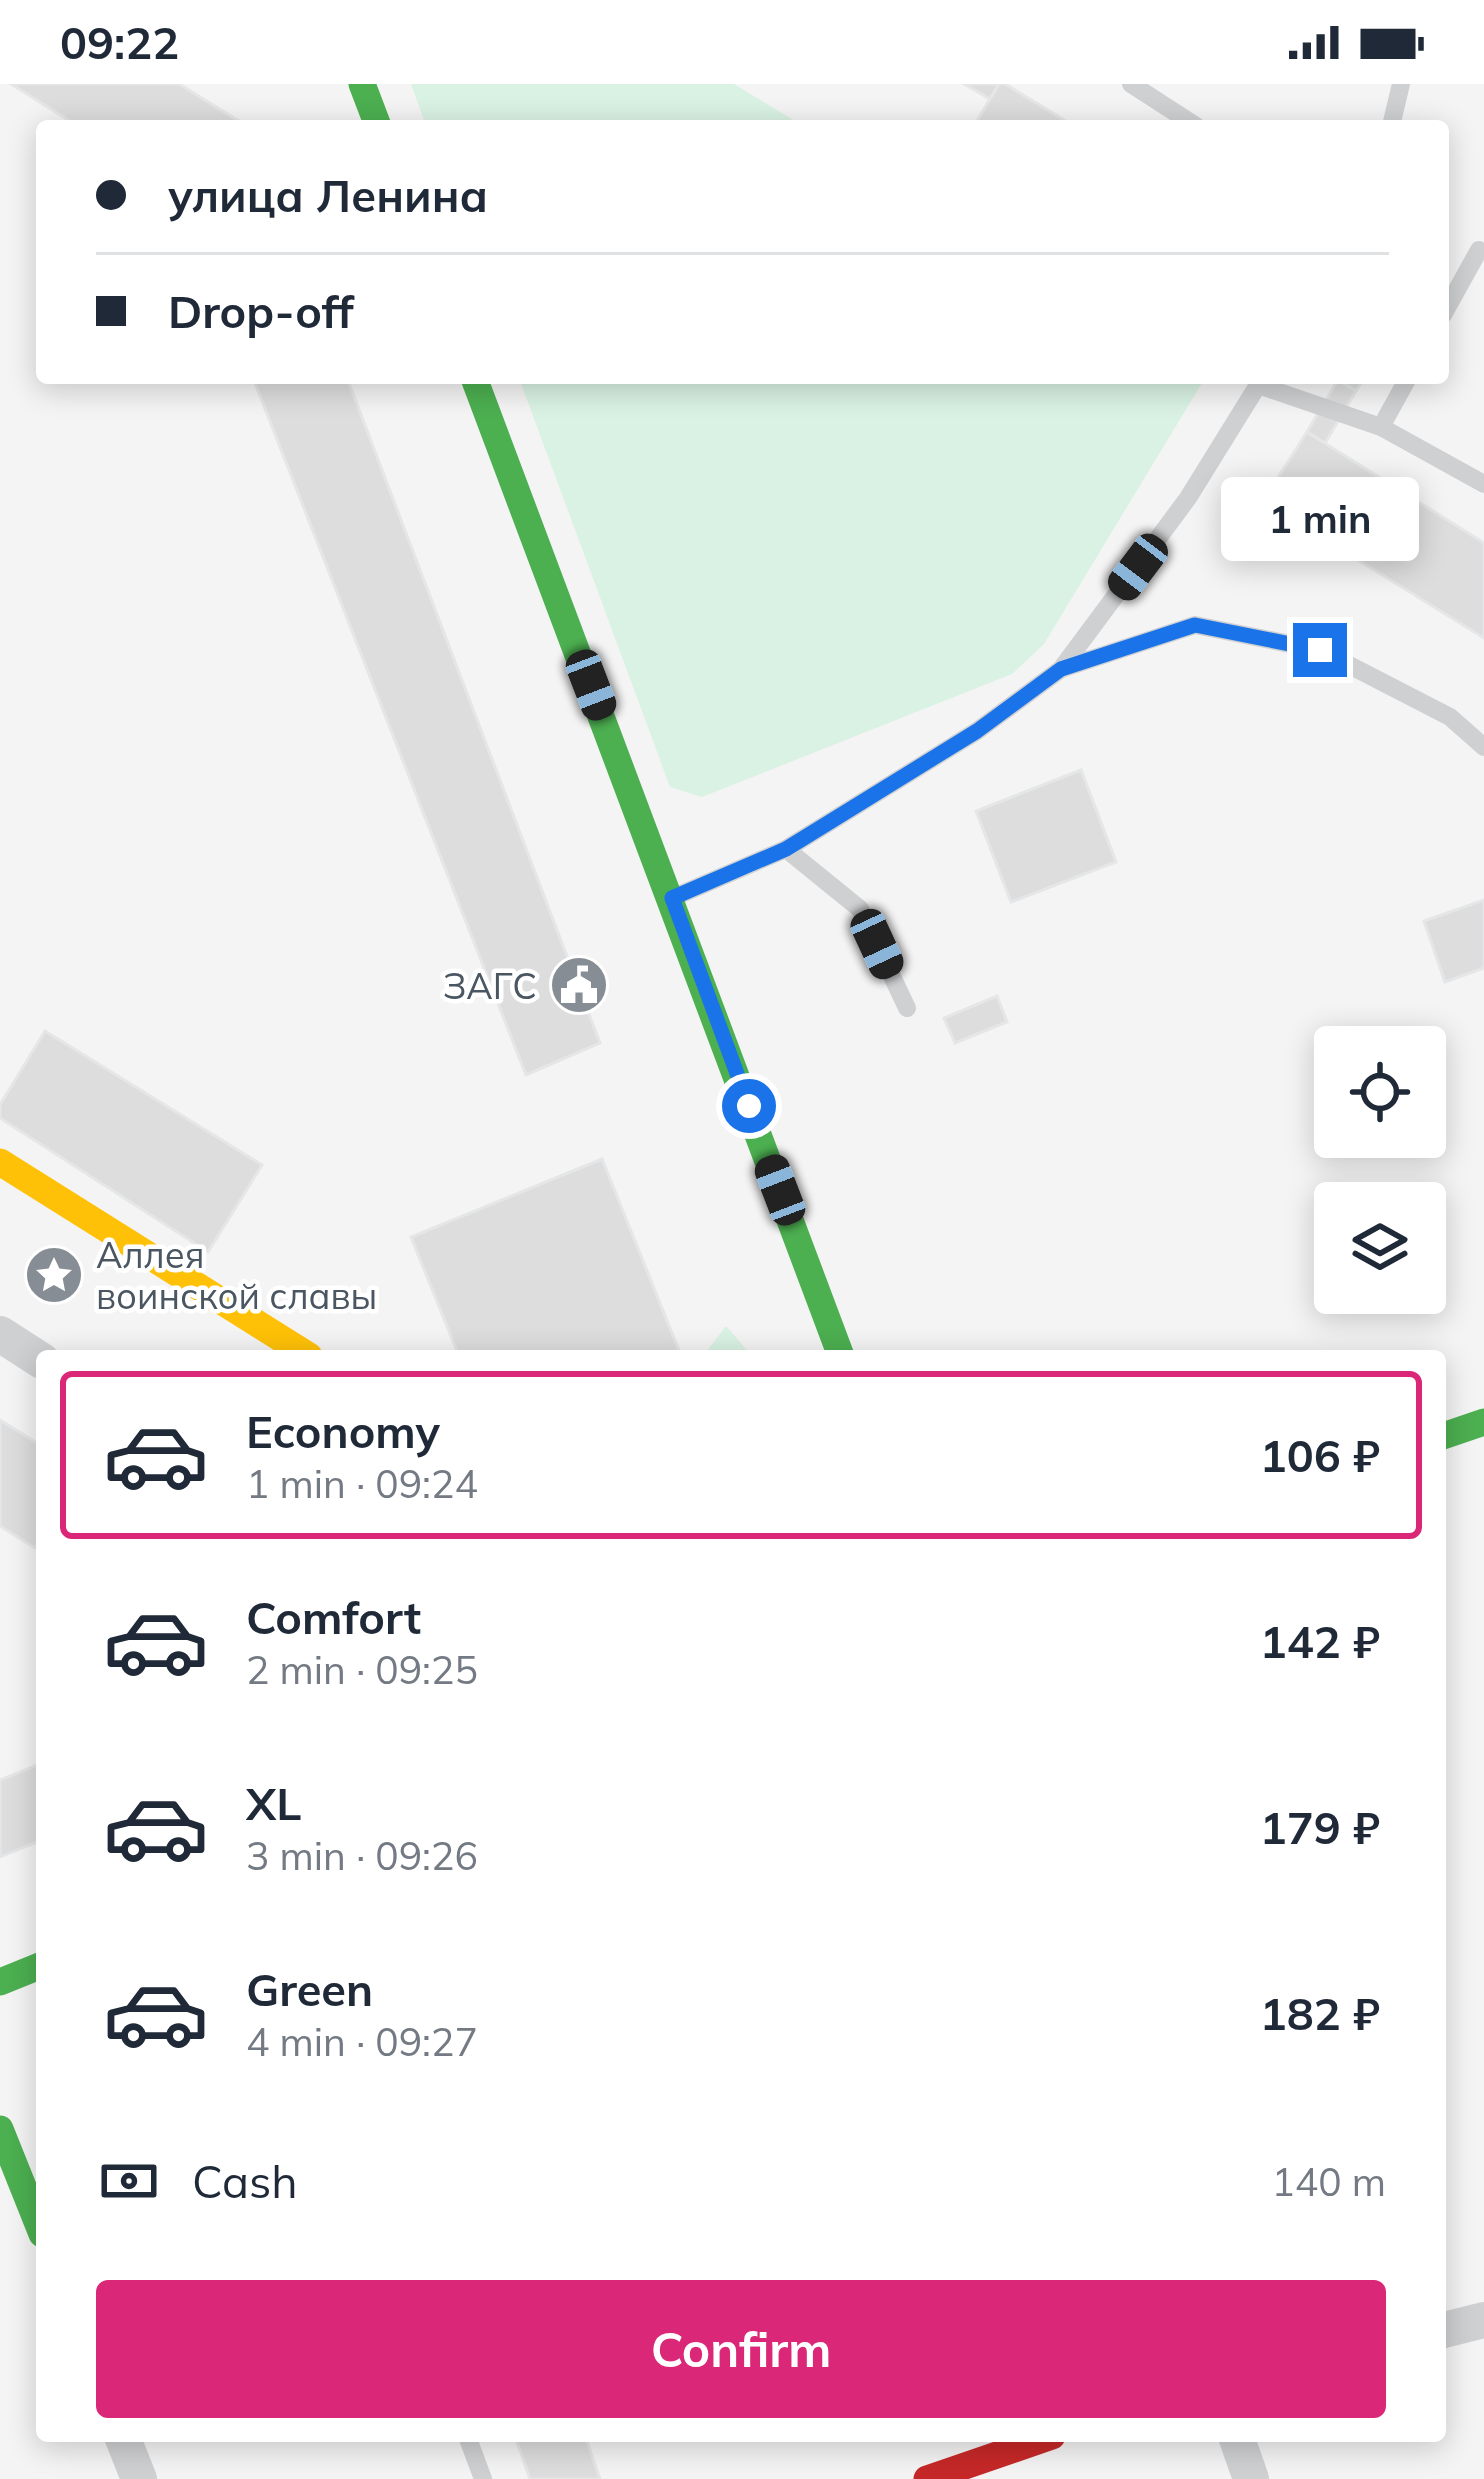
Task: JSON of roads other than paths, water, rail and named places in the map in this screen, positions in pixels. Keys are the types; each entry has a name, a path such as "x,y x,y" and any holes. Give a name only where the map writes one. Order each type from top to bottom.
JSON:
{"main road":[{"path":"362,84 376,120"},
{"path":"476,384 840,1350"},
{"path":"0,1162 299,1350"},
{"path":"1446,1435 1484,1422"},
{"path":"0,1982 36,1967"},
{"path":"0,2128 36,2219"},
{"path":"927,2479 1035,2442"}],"street":[{"path":"0,1334 36,1357"},
{"path":"1446,2330 1484,2320"},
{"path":"124,2442 139,2479"},
{"path":"1238,2442 1251,2479"}],"lane":[{"path":"1131,84 1187,120"},
{"path":"1392,120 1401,84"},
{"path":"1450,285 1479,250"},
{"path":"1381,427 1405,384"},
{"path":"672,898 786,849 977,731 1061,669 1188,498 1258,385 1381,427 1484,484"},
{"path":"1061,669 1195,625 1320,650 1450,717 1484,747"},
{"path":"786,849 860,909 907,1008"},
{"path":"469,2442 483,2479"}],"place":[{"name":"ЗАГС","path":"579,985"},
{"name":"Аллея воинской славы","path":"54,1275"}]}
